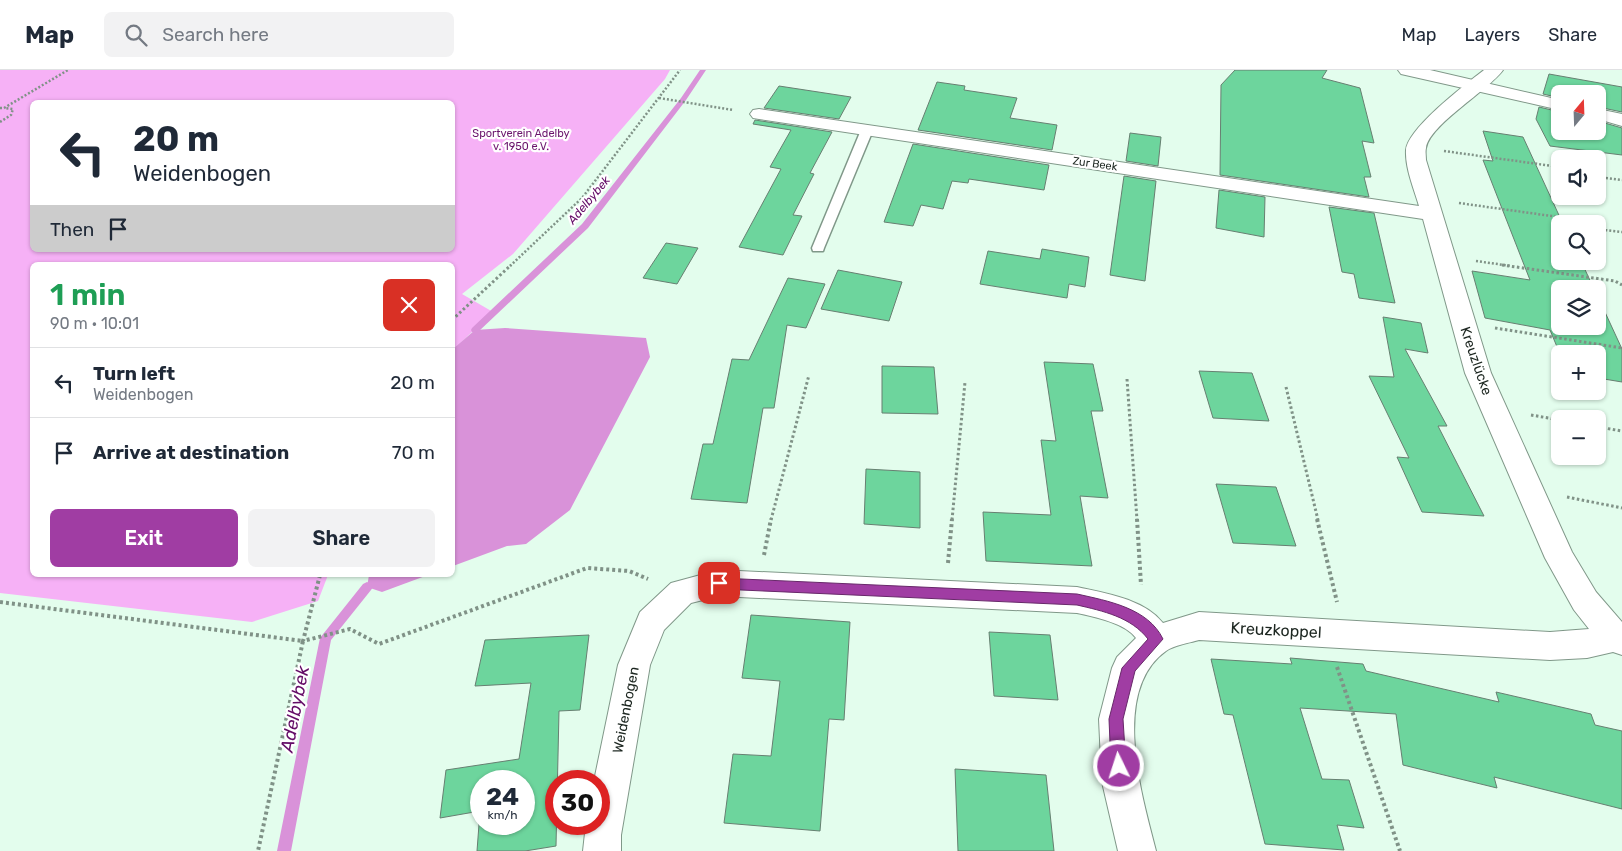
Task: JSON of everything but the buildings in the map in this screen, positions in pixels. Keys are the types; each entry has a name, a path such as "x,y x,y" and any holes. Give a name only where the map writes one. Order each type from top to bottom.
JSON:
{"street":[{"path":"1407,70 1486,78 1551,101"},
{"path":"1416,147 1422,136 1451,106 1486,78"},
{"name":"Zur Beek","path":"759,114 1428,206"},
{"path":"1606,116 1622,120"},
{"name":"Kreuzlücke","path":"1416,147 1416,160 1428,206 1478,374 1560,558 1584,601 1619,639"},
{"path":"682,592 719,583 1077,600 1110,607 1150,631 1129,668 1116,719 1120,782 1137,851"},
{"name":"Weidenbogen","path":"602,851 602,835 634,664 651,622 682,592"},
{"name":"Kreuzkoppel","path":"1150,631 1199,626 1550,646 1587,644 1619,639"}],"lane":[{"path":"818,248 867,130"}],"path":[{"path":"4,108 68,70"},
{"path":"455,317 582,198 680,70"},
{"path":"659,98 759,114"},
{"path":"0,108 13,109 11,115 0,122"},
{"path":"1416,147 1551,166"},
{"path":"1606,178 1622,180"},
{"path":"1428,206 1551,218"},
{"path":"1606,229 1622,232"},
{"path":"1443,256 1615,282 1622,285"},
{"path":"1463,322 1622,348"},
{"path":"757,585 772,513 809,375"},
{"path":"1127,379 1150,631"},
{"path":"945,594 965,382"},
{"path":"1286,387 1337,601 1338,633 1334,656 1400,851"},
{"path":"1606,428 1622,431"},
{"path":"1530,490 1622,508"},
{"path":"0,602 302,641 350,629 379,644 587,568 629,571 682,592"},
{"path":"258,851 302,641 319,577"}],"green space":[{"name":"Sportverein Adelby v. 1950 e.V.","path":"0,70 670,70 665,79 513,254 462,294 493,312 455,348 455,262 30,262 30,577 327,577 318,601 252,622 0,593"}],"shaded area":[{"path":"505,328 646,338 650,357 570,510 526,544 507,546 455,565 455,347 475,330"},
{"path":"369,577 423,577 382,592 367,587"}],"waterway":[{"name":"Adelbybek","path":"475,330 585,226 684,99 703,70"},
{"name":"Adelbybek","path":"284,851 326,638 367,587"}],"route":[{"path":"719,583 1077,600 1110,607 1144,623 1156,639 1129,668 1116,719 1119,766"}]}
